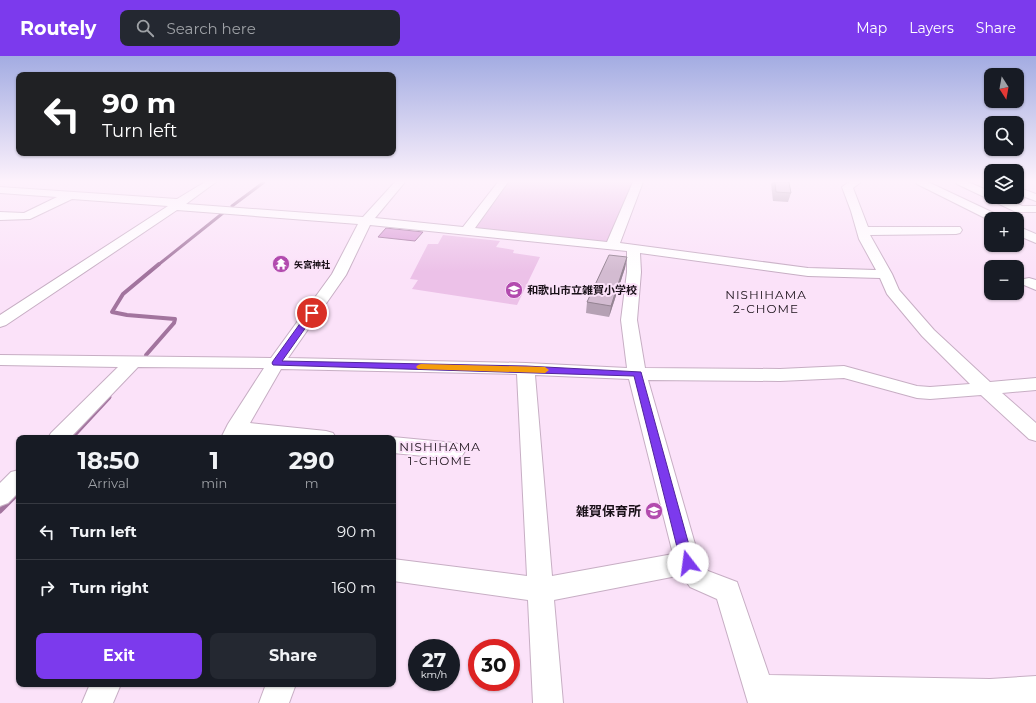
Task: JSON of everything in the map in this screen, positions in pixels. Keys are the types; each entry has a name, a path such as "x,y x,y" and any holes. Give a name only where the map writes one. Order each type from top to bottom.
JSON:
{"street":[{"path":"0,216 26,217 36,212"},
{"path":"0,322 165,212"},
{"path":"261,212 366,221 633,248 808,272 885,274"},
{"path":"270,435 233,433 276,363 339,275 366,221 374,212"},
{"path":"466,232 481,212"},
{"path":"612,246 626,212"},
{"path":"856,212 865,239 885,274 892,291 928,333 984,388 1036,434"},
{"path":"861,226 935,221"},
{"path":"861,226 956,230"},
{"path":"1024,233 1036,239"},
{"path":"633,248 634,272 628,320 637,374 688,563 699,579 728,591 761,697 990,694 1036,691"},
{"path":"0,360 132,363 276,363 526,369 637,374 780,375 844,372 917,392 930,393 1036,384"},
{"path":"61,435 132,363"},
{"path":"526,369 542,590 548,703"},
{"path":"396,445 454,451"},
{"path":"0,497 16,481"},
{"path":"396,570 542,590 688,563"},
{"path":"97,703 105,687"},
{"path":"274,703 280,687"}],"shaded area":[{"path":"483,212 621,212 608,243 477,230 474,227 474,224"},
{"path":"386,228 423,232 415,241 378,237"},
{"path":"443,235 500,241 496,247 514,250 513,253 540,257 517,305 412,289 418,280 410,279 428,244 438,244"}],"building":[{"path":"609,255 627,257 611,306 587,302"}],"waterway":[{"path":"158,265 223,213"},
{"path":"146,355 174,323 175,319 127,315 112,312 123,294 159,264"},
{"path":"74,435 109,397"},
{"path":"0,511 16,495"}],"slow traffic":[{"path":"421,367 545,370"}],"place":[{"name":"矢宮神社","path":"281,264"},
{"name":"和歌山市立雑賀小学校","path":"514,290"},
{"name":"雑賀保育所","path":"654,511"}],"district":[{"name":"NISHIHAMA 2-CHOME","path":"766,301"},
{"name":"NISHIHAMA 1-CHOME","path":"440,453"}],"route":[{"path":"312,313 276,363 526,369 637,374 688,563"}]}
